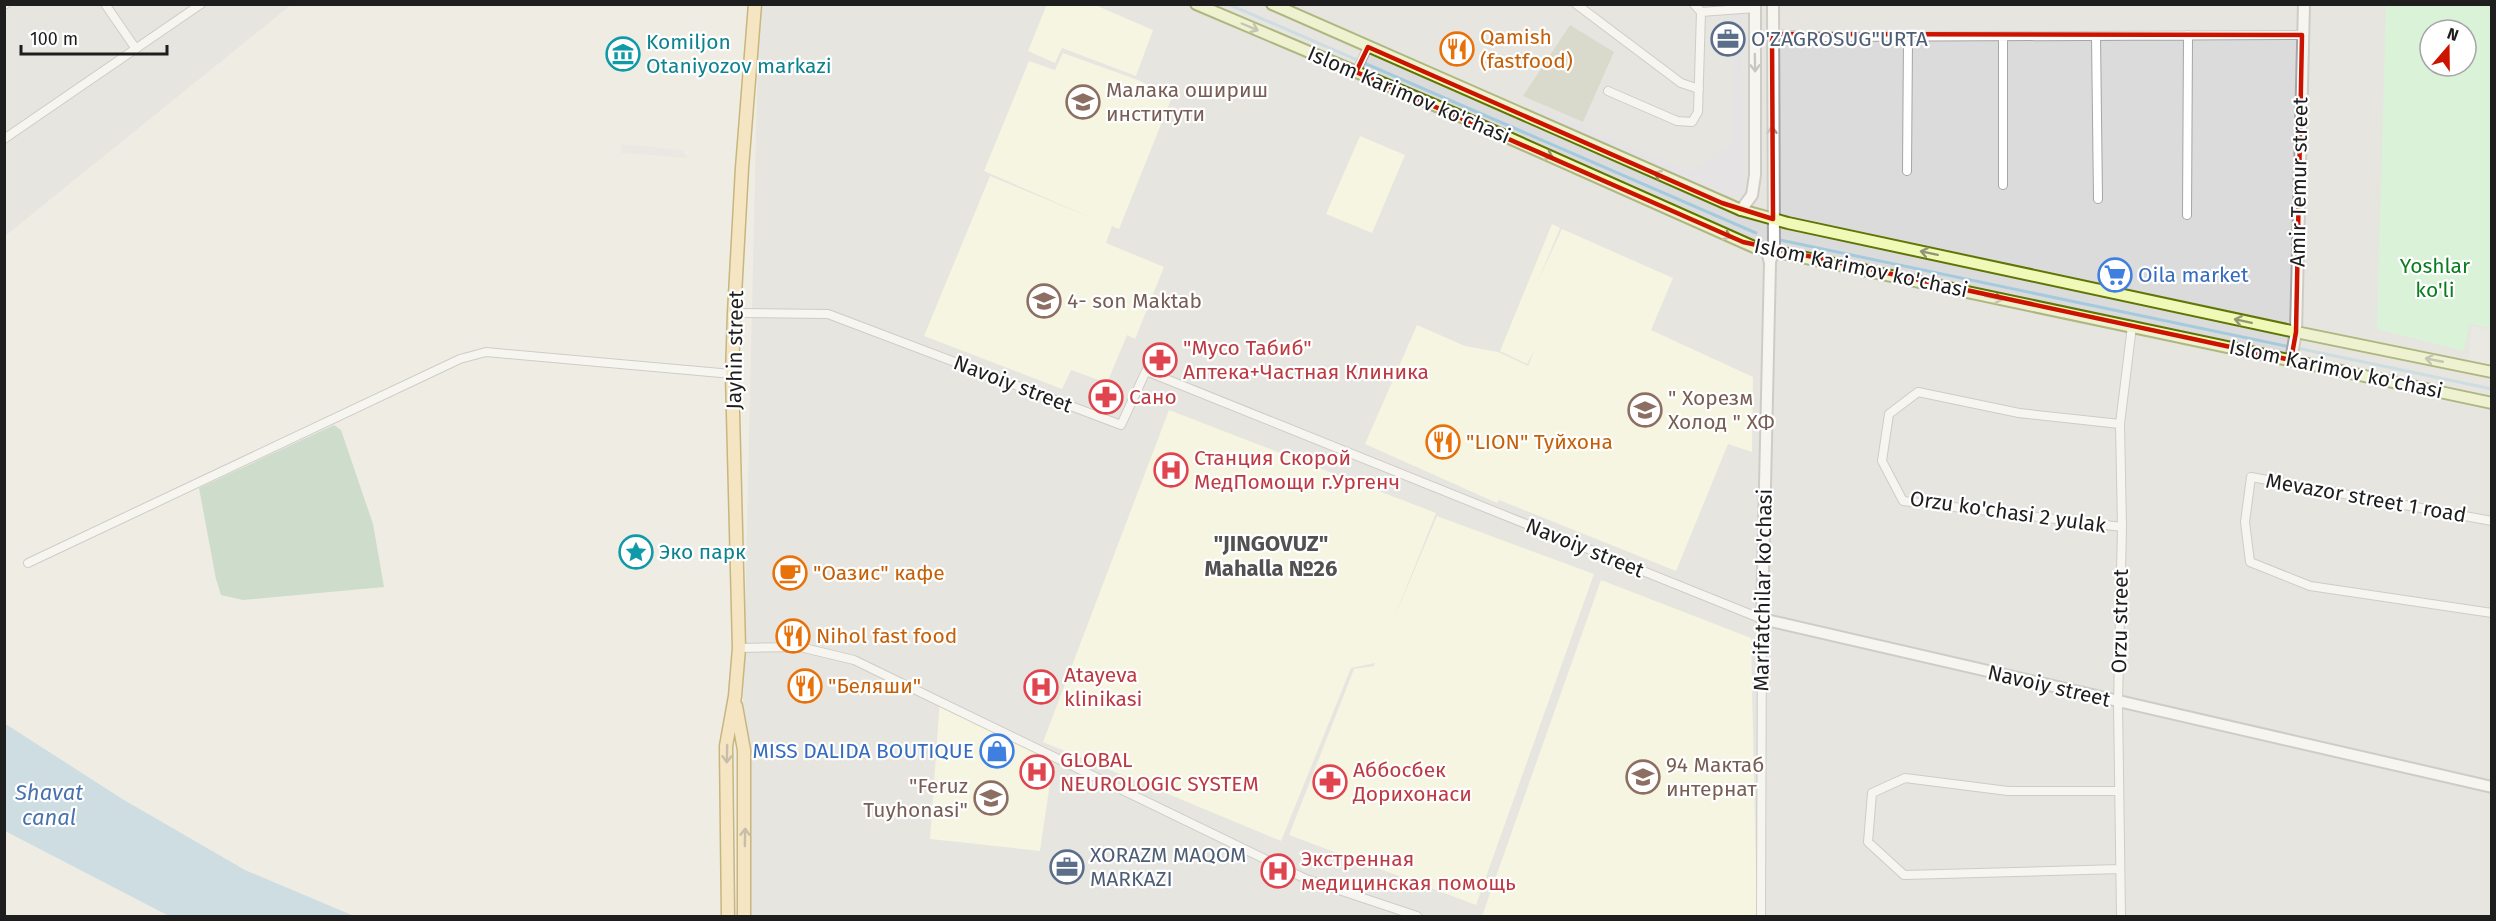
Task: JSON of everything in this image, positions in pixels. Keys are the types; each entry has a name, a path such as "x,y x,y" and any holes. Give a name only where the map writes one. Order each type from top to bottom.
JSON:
{"main road":[{"name":"Jayhin street","path":"728,916 726,746 735,696 739,648 732,374 742,168 755,4"},
{"name":"Islom Karimov ko'chasi","path":"1196,4 1356,72 1770,255 2132,326 2492,402"},
{"name":"Islom Karimov ko'chasi","path":"1272,4 1742,210 1773,219 2296,333 2492,372"},
{"name":"Jayhin street","path":"735,696 744,750 744,916"}],"street":[{"path":"105,4 136,48"},
{"path":"4,139 201,4"},
{"path":"1576,4 1681,83 1699,89"},
{"path":"1608,90 1677,121 1692,122 1698,112 1701,12 1694,4"},
{"name":"Marifatchilar ko'chasi","path":"1761,916 1762,619 1770,255 1773,219 1773,4"},
{"name":"Amir Temur street","path":"2291,360 2296,333 2304,4"},
{"path":"1701,12 1755,6 1755,175 1752,195 1742,210"},
{"path":"1772,34 1824,37 2302,35"},
{"path":"2187,215 2188,35"},
{"path":"2096,36 2098,199"},
{"path":"1907,171 1908,37"},
{"path":"2003,37 2003,185"},
{"path":"1356,72 1368,47"},
{"name":"Navoiy street","path":"734,313 828,314 1121,425 1146,371 1762,619 2492,787"},
{"name":"Orzu street","path":"2121,916 2118,702 2122,527 2120,424 2132,326"},
{"path":"28,563 449,364 486,352 732,374"},
{"name":"Orzu ko'chasi 2 yulak","path":"2120,424 2019,413 1918,392 1889,414 1882,461 1903,501 2122,527"},
{"name":"Mevazor street 1 road","path":"2492,521 2251,477 2245,522 2250,562 2310,586 2492,613"},
{"path":"739,648 800,647 854,660 1306,879 1417,916"},
{"path":"2119,791 2007,791 1905,778 1872,793 1868,842 1904,875 2120,869"}],"highlighted area":[{"path":"1772,34 2302,35 2296,332 2291,360 1743,242 1356,72 1368,47 1722,203 1773,219"}],"shaded area":[{"path":"1047,4 1095,5 1153,30 1136,76 1062,48 1055,63 1028,51"},
{"path":"5,5 291,5 5,236"},
{"path":"759,5 2491,5 2491,916 738,916"},
{"path":"1732,5 1741,5 1744,174 1743,192 1739,197 1732,200 1533,112 1536,106 1691,172 1733,142"},
{"path":"1570,25 1614,52 1583,122 1523,96"},
{"name":"4- son Maktab","path":"1063,53 1138,80 1172,97 1119,229 1112,226 1106,243 1164,267 1135,339 1127,335 1107,383 1071,370 1062,389 924,336 990,176 1094,219 984,171 1029,61 1055,70"},
{"path":"1360,136 1405,155 1372,233 1326,214"},
{"path":"622,144 682,150 688,158 621,153"},
{"name":"\" Хорезм Холод \" ХФ","path":"1552,224 1560,228 1538,281 1562,229 1673,278 1651,330 1753,377 1752,452 1728,444 1676,571 1499,500 1497,503 1365,444 1417,325 1465,346 1498,352 1528,366 1534,351 1527,364 1500,351"},
{"path":"2472,326 2491,330 2491,365 2468,360"},
{"path":"1169,410 1436,513 1393,621 1437,516 1594,574 1476,905 1289,835 1354,669 1374,666 1375,663 1351,668 1281,841 1043,742"},
{"path":"334,425 341,430 373,524 384,587 243,600 221,595 199,488"},
{"name":"94 Мактаб интернат","path":"1601,580 1751,638 1757,916 1482,916"},
{"name":"\"Feruz Tuyhonasi\"","path":"940,699 1054,756 1040,851 930,839"}],"green space":[{"name":"Yoshlar ko'li","path":"2386,5 2491,5 2491,328 2469,324 2464,351 2377,329"}],"water":[{"name":"Shavat canal","path":"4,723 124,800 245,870 354,916 169,916 5,831"}],"waterway":[{"path":"1228,4 1756,233"},
{"path":"1780,240 2290,347"},
{"path":"2297,348 2492,389"}],"place":[{"name":"O'ZAGROSUG\"URTA","path":"1728,39"},
{"name":"Qamish (fastfood)","path":"1457,49"},
{"name":"Komiljon Otaniyozov markazi","path":"623,54"},
{"name":"Малака ошириш институти","path":"1083,102"},
{"name":"Oila market","path":"2115,275"},
{"name":"4- son Maktab","path":"1044,301"},
{"name":"\"Мусо Табиб\" Аптека+Частная Клиника","path":"1160,360"},
{"name":"Сано","path":"1106,397"},
{"name":"\" Хорезм Холод \" ХФ","path":"1645,410"},
{"name":"\"LION\" Туйхона","path":"1443,442"},
{"name":"Станция Скорой МедПомощи г.Ургенч","path":"1171,470"},
{"name":"Эко парк","path":"636,552"},
{"name":"\"Оазис\" кафе","path":"790,573"},
{"name":"Nihol fast food","path":"793,636"},
{"name":"\"Беляши\"","path":"805,686"},
{"name":"Atayeva klinikasi","path":"1041,687"},
{"name":"MISS DALIDA BOUTIQUE","path":"997,751"},
{"name":"GLOBAL NEUROLOGIC SYSTEM","path":"1037,772"},
{"name":"94 Мактаб интернат","path":"1643,777"},
{"name":"Аббосбек Дорихонаси","path":"1330,782"},
{"name":"\"Feruz Tuyhonasi\"","path":"991,798"},
{"name":"XORAZM MAQOM MARKAZI","path":"1067,867"},
{"name":"Экстренная медицинская помощь","path":"1278,871"}],"district":[{"name":"\"JINGOVUZ\" Mahalla №26","path":"1271,556"}]}
